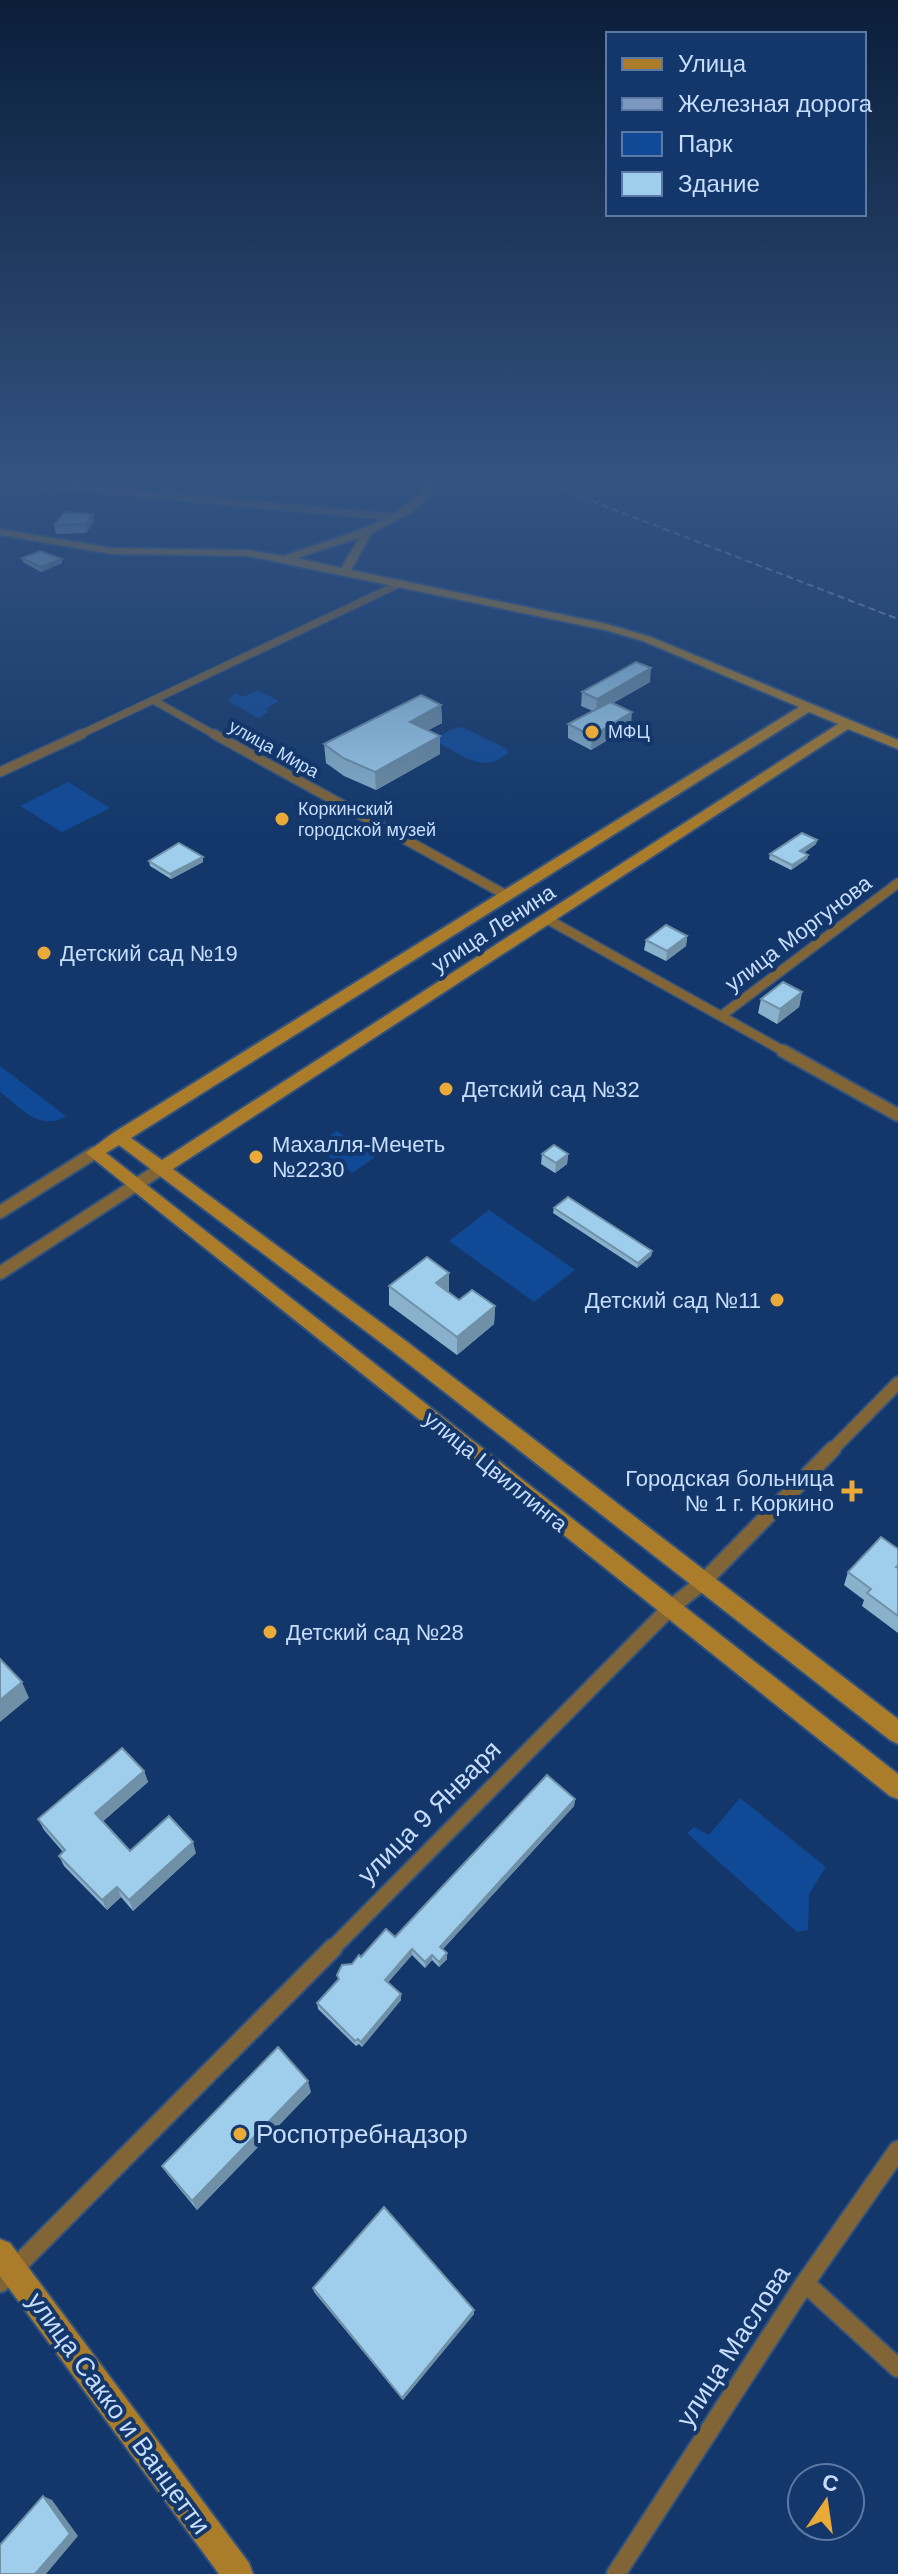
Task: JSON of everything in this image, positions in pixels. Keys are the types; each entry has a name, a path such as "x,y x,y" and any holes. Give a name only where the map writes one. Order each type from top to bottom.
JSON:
{"street":[{"path":"0,772 363,601"},
{"path":"485,601 624,631 898,745"},
{"name":"улица Мира","path":"153,700 506,895"},
{"name":"улица Ленина","path":"0,1212 808,707"},
{"name":"улица Ленина","path":"0,1273 847,724"},
{"name":"улица Моргунова","path":"721,1016 898,883"},
{"path":"547,919 898,1115"},
{"path":"119,1137 162,1168"},
{"name":"улица Цвиллинга","path":"94,1153 898,1788"},
{"name":"улица Цвиллинга","path":"162,1168 898,1733"},
{"name":"улица 9 Января","path":"4,2268 669,1609 703,1582 898,1383"},
{"name":"улица Маслова","path":"616,2574 805,2283 898,2150"},
{"name":"улица Сакко и Ванцетти","path":"4,2268 238,2574"},
{"path":"805,2283 898,2368"}],"green space":[{"path":"257,690 279,701 265,709 269,712 258,718 228,701 236,693 243,697"},
{"path":"462,727 507,749 508,753 490,762 474,761 439,743 436,738"},
{"path":"68,782 110,808 62,832 20,806"},
{"path":"0,1066 66,1116 57,1120 39,1120 23,1111 0,1092"},
{"path":"337,1131 375,1157 352,1173 314,1146"},
{"path":"489,1210 575,1270 534,1302 449,1241"},
{"path":"740,1798 826,1867 809,1894 808,1930 797,1932 687,1833 694,1827 709,1835"}],"building":[{"path":"636,662 651,668 597,699 582,692"},
{"path":"421,695 441,705 410,722 440,736 375,772 343,758 324,744"},
{"path":"610,702 632,712 592,736 568,724"},
{"path":"802,833 817,840 800,851 808,855 792,865 770,854"},
{"path":"179,843 203,857 170,874 149,861"},
{"path":"666,925 687,936 667,951 646,940"},
{"path":"783,982 802,992 780,1009 761,999"},
{"path":"554,1145 568,1154 556,1163 542,1154"},
{"path":"568,1197 652,1251 638,1263 554,1208"},
{"path":"427,1257 449,1273 436,1283 459,1300 472,1290 495,1306 457,1337 389,1286"},
{"path":"881,1537 898,1549 898,1616 867,1593 871,1589 848,1572"},
{"path":"0,1659 22,1682 0,1700"},
{"path":"122,1748 144,1771 95,1813 130,1851 169,1816 193,1842 129,1900 117,1887 102,1900 59,1856 65,1850 38,1819"},
{"path":"547,1775 575,1799 440,1947 447,1953 439,1962 432,1955 425,1962 412,1949 385,1980 401,1994 361,2042 358,2039 355,2041 317,2003 339,1979 337,1975 342,1965 352,1964 359,1955 361,1957 386,1929 395,1937"},
{"name":"Роспотребнадзор","path":"278,2047 308,2081 192,2201 162,2166"},
{"path":"384,2207 474,2310 402,2398 313,2288"},
{"path":"43,2496 70,2534 35,2574 0,2574 0,2545"}],"railway":[{"path":"852,601 898,619"}],"place":[{"name":"МФЦ","path":"592,732"},
{"name":"Коркинский городской музей","path":"282,819"},
{"name":"Детский сад №19","path":"44,953"},
{"name":"Детский сад №32","path":"446,1089"},
{"name":"Махалля-Мечеть №2230","path":"256,1157"},
{"name":"Детский сад №11","path":"777,1300"},
{"name":"Городская больница № 1 г. Коркино","path":"852,1491"},
{"name":"Детский сад №28","path":"270,1632"},
{"name":"Роспотребнадзор","path":"240,2134"}]}
